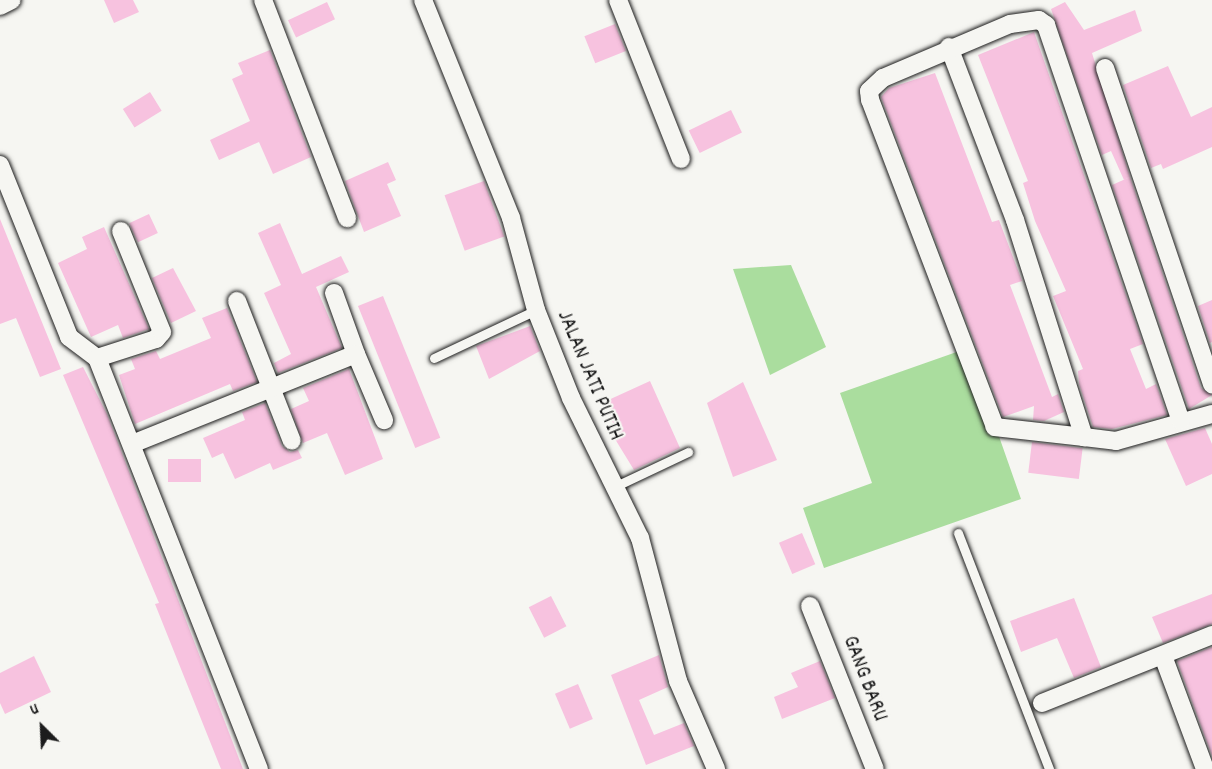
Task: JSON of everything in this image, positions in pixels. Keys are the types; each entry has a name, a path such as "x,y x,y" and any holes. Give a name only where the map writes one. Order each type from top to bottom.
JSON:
{"street":[{"path":"0,6 12,0"},
{"path":"263,0 347,218"},
{"name":"JALAN JATI PUTIH","path":"423,0 512,218 536,310 614,487 640,538 678,681 716,769"},
{"path":"618,0 681,159"},
{"path":"1181,421 1046,25 1039,20 1010,24 950,47 883,78 869,91 870,100 995,427 1116,441 1212,414"},
{"path":"950,47 1014,220 1084,438"},
{"path":"1105,68 1212,384"},
{"path":"0,165 69,337 97,358 259,769"},
{"path":"97,358 156,339 162,332 121,231"},
{"path":"333,293 384,420"},
{"path":"237,301 292,441"},
{"path":"132,444 356,354"},
{"name":"GANG BARU","path":"810,606 875,769"},
{"path":"1042,703 1212,635"},
{"path":"1163,656 1205,769"}],"lane":[{"path":"434,358 536,310"},
{"path":"614,487 688,452"},
{"path":"958,534 1049,769"}],"green space":[{"path":"791,265 826,347 770,375 733,269"},
{"path":"968,348 1021,499 824,568 803,508 872,483 840,393"}],"building":[{"path":"104,0 133,0 139,12 114,23"},
{"path":"327,2 335,19 296,37 288,20"},
{"path":"1065,2 1084,30 1135,10 1142,31 1092,53 1130,177 1124,180 1111,151 1102,155 1051,9"},
{"path":"615,24 626,51 595,63 584,36"},
{"path":"1034,32 1143,344 1130,349 1146,389 1156,384 1167,415 1112,429 1093,427 1079,384 1078,371 1083,369 1053,296 1066,291 1035,221 1023,183 1028,181 978,55"},
{"path":"270,50 311,157 273,174 259,142 219,160 210,140 250,121 232,79 243,74 238,63"},
{"path":"1168,66 1191,117 1212,107 1212,147 1163,169 1161,164 1151,168 1123,85"},
{"path":"935,73 992,222 999,220 1022,281 1010,285 1052,397 1058,394 1064,412 1044,421 1033,420 1034,406 1003,417 881,97 889,88"},
{"path":"150,92 162,111 135,128 123,109"},
{"path":"731,110 742,132 700,153 689,131"},
{"path":"388,162 396,180 387,184 401,216 364,232 345,181"},
{"path":"1130,177 1201,388 1212,395 1189,409 1112,185"},
{"path":"484,181 504,236 465,251 445,195"},
{"path":"149,214 158,233 138,242 129,223"},
{"path":"0,219 61,369 40,377 16,318 0,324"},
{"path":"280,223 302,274 341,256 349,272 316,287 342,348 278,373 274,363 291,354 264,293 281,285 258,233"},
{"path":"104,227 149,329 123,338 118,325 91,337 58,263 87,249 82,237"},
{"path":"173,268 196,311 171,323 152,278"},
{"path":"383,296 440,438 415,448 358,306"},
{"path":"1212,300 1212,342 1210,343 1198,306"},
{"path":"227,308 257,382 233,391 230,384 135,424 119,375 135,369 131,359 156,351 160,359 211,338 202,318"},
{"path":"530,326 540,351 489,379 476,346"},
{"path":"83,367 107,414 243,769 221,769 155,604 159,603 63,375"},
{"path":"349,369 383,459 345,475 327,433 303,443 291,409 309,401 303,388"},
{"path":"650,381 680,448 634,470 615,439 619,437 604,402"},
{"path":"743,382 777,460 733,477 707,403"},
{"path":"265,403 282,446 290,452 298,450 302,458 273,470 270,463 235,479 223,453 212,458 203,438 245,420 242,412"},
{"path":"1205,428 1212,444 1212,474 1186,486 1165,439"},
{"path":"1032,442 1083,448 1079,479 1028,473"},
{"path":"168,459 201,459 201,482 168,482"},
{"path":"802,533 815,564 792,574 779,543"},
{"path":"1212,594 1212,624 1163,643 1152,617"},
{"path":"551,596 566,626 544,638 529,607"},
{"path":"1074,598 1101,667 1074,678 1057,638 1021,652 1010,621"},
{"path":"1212,647 1212,756 1177,661"},
{"path":"659,655 668,687 639,700 654,735 684,723 694,746 646,765 611,675"},
{"path":"34,656 51,692 5,714 0,703 0,673"},
{"path":"820,661 835,698 782,719 774,697 798,687 791,673"},
{"path":"578,684 593,719 570,729 555,694"}]}
